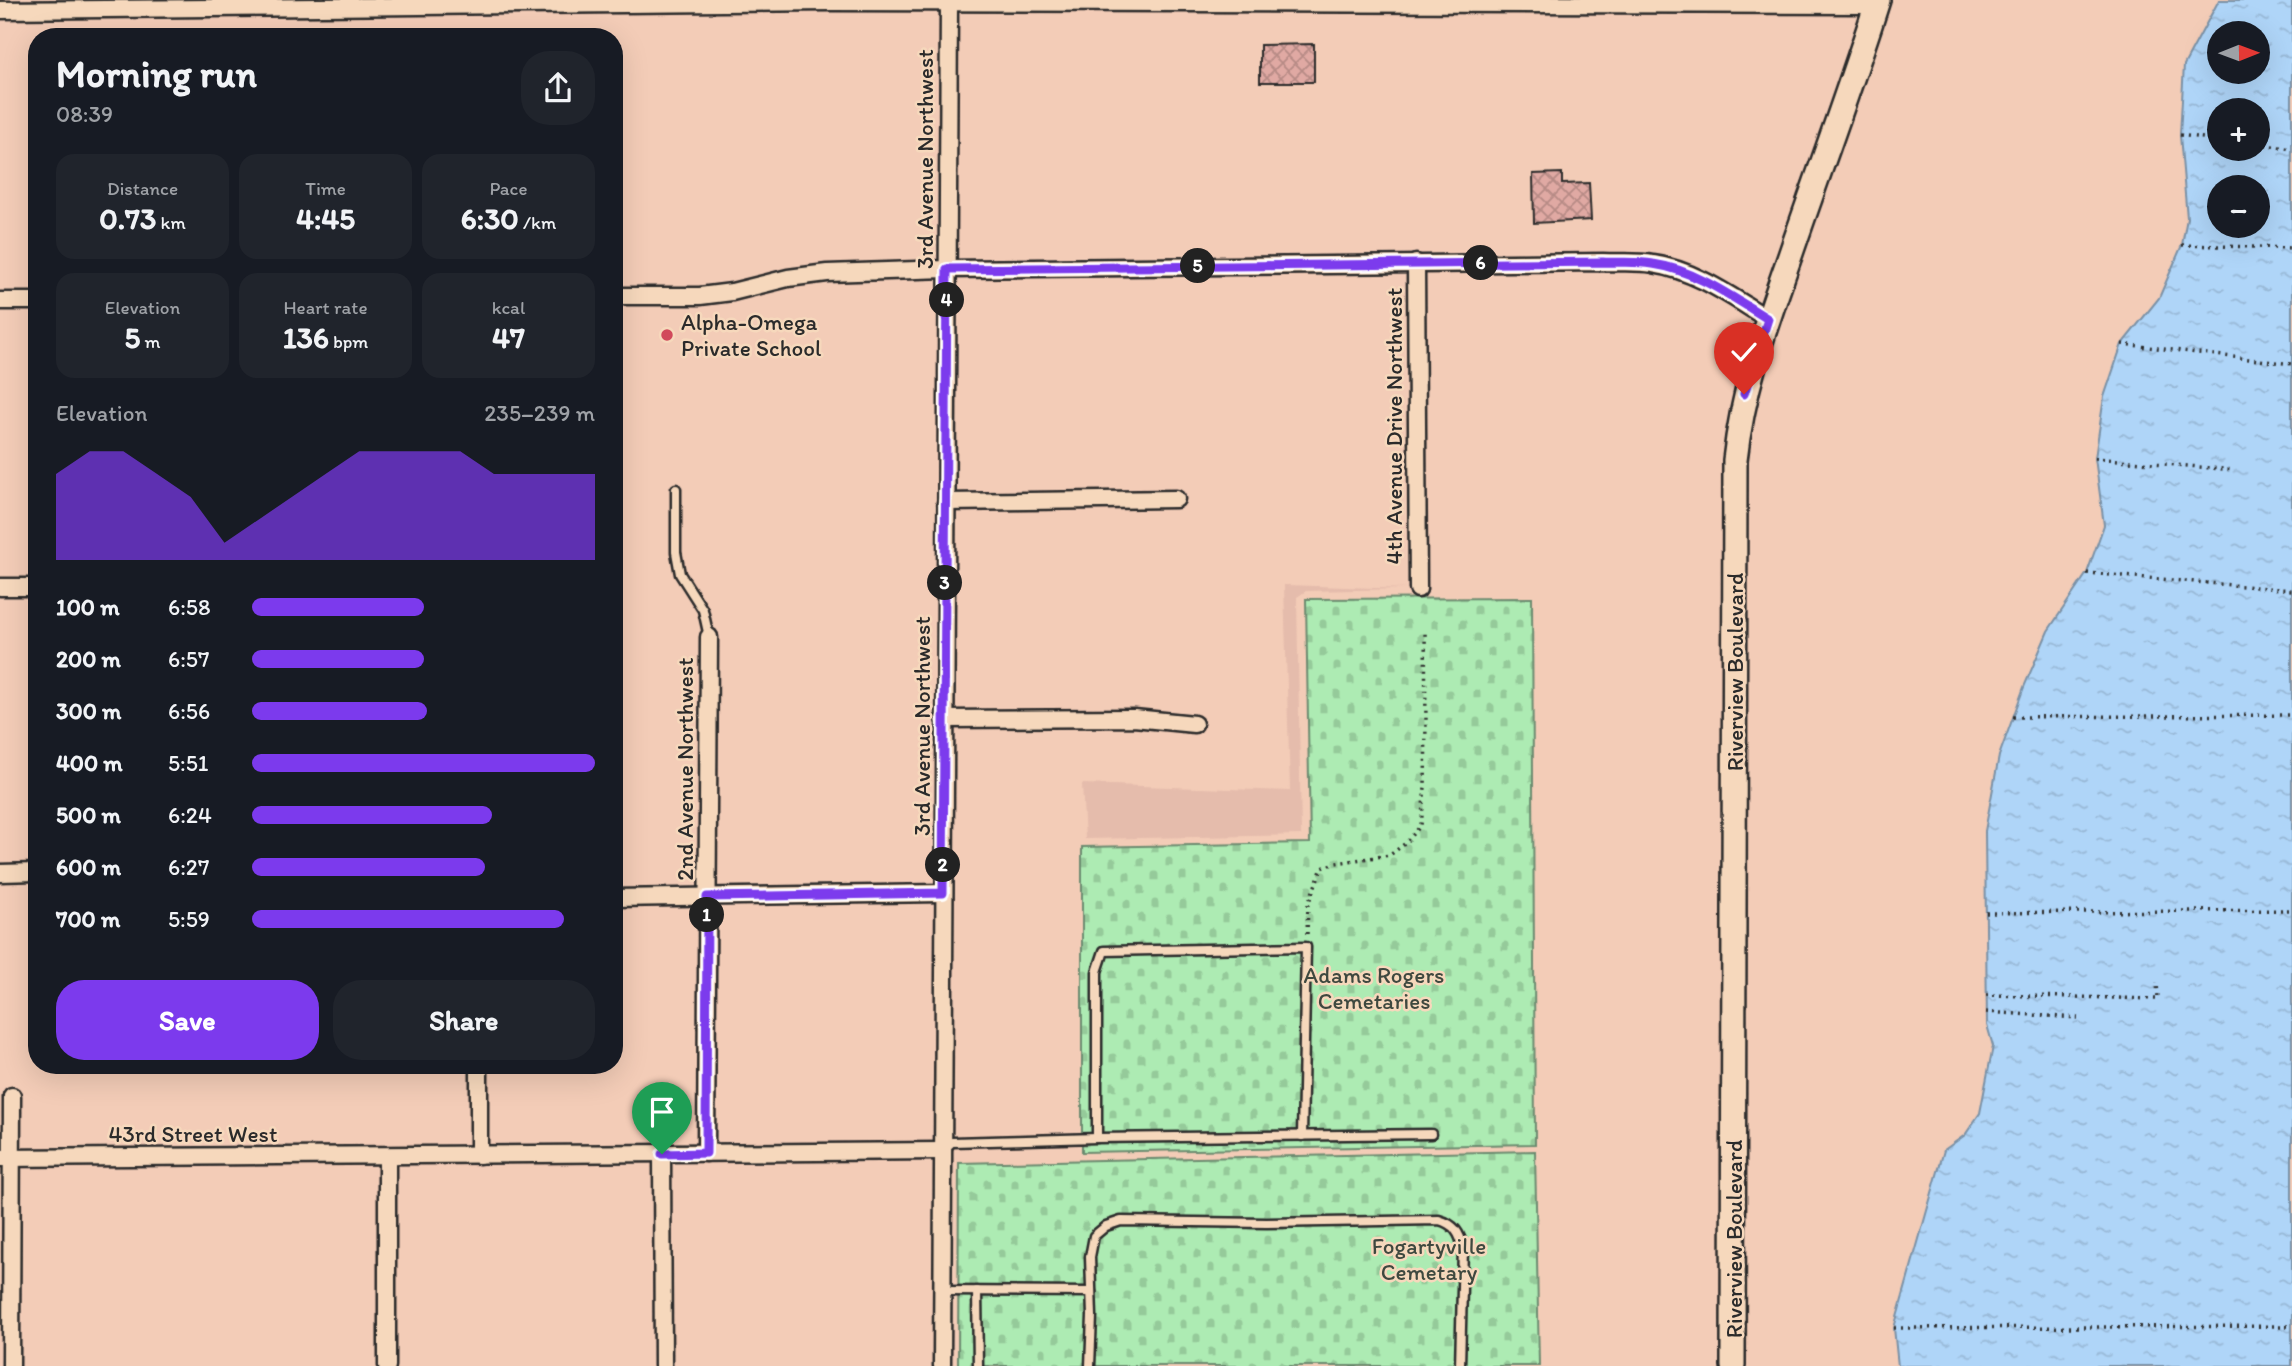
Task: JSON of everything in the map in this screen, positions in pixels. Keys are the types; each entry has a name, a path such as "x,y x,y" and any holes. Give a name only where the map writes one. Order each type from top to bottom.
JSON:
{"street":[{"path":"0,10 669,2 1877,2"},
{"name":"3rd Avenue Northwest","path":"942,1366 949,2"},
{"name":"Riverview Boulevard","path":"1733,1366 1735,460 1744,394 1877,2"},
{"name":"4th Avenue Drive Northwest","path":"1416,264 1418,589"},
{"path":"623,296 700,296 827,273 947,269 1652,264 1696,278 1768,319"},
{"path":"0,301 28,301"},
{"path":"946,502 1176,499"},
{"path":"0,587 28,587"},
{"name":"2nd Avenue Northwest","path":"706,1153 709,637"},
{"path":"944,719 1134,718 1194,724"},
{"path":"0,873 28,872"},
{"path":"623,898 943,893"},
{"path":"479,1074 479,1155"},
{"path":"11,1366 6,1158 12,1096"},
{"name":"43rd Street West","path":"6,1158 942,1151"},
{"path":"662,1154 663,1366"},
{"path":"387,1156 387,1366"}],"lane":[{"path":"676,489 676,552 680,574 703,610 709,637"},
{"path":"1097,1138 1097,972 1104,951 1306,947 1302,1136"},
{"path":"942,1151 952,1142 1431,1134"},
{"path":"1090,1366 1090,1257 1094,1236 1106,1226 1121,1221 1267,1223 1439,1220 1449,1223 1457,1230 1463,1248 1460,1366"},
{"path":"942,1290 1091,1292"},
{"path":"978,1291 978,1366"}],"path":[{"path":"2180,135 2207,138"},
{"path":"2270,146 2292,149"},
{"path":"2182,245 2292,248"},
{"path":"2122,344 2292,364"},
{"path":"2095,458 2234,470"},
{"path":"2087,573 2292,590"},
{"path":"1306,947 1308,904 1321,868 1336,863 1390,855 1407,842 1421,825 1425,787 1425,631"},
{"path":"2013,717 2292,715"},
{"path":"1986,913 2292,911"},
{"path":"1986,995 2158,999 2157,982"},
{"path":"1986,1012 2078,1018"},
{"path":"1894,1328 2292,1326"}],"shaded area":[{"path":"1284,585 1407,589 1306,591 1297,597 1301,835 1085,839 1082,784 1290,791"}],"green space":[{"name":"Adams Rogers Cemetaries","path":"1532,598 1535,1144 1082,1152 1082,847 1310,843 1306,599"},
{"name":"Fogartyville Cemetary","path":"1535,1151 1539,1366 958,1366 959,1163"}],"water":[{"path":"2219,0 2292,0 2292,1366 1898,1366 1894,1328 1944,1150 1965,1135 1980,1113 1993,1046 1987,1025 1985,831 1999,756 2048,631 2087,573 2104,525 2095,458 2104,397 2122,344 2159,298 2182,245 2187,218 2180,135 2184,65 2207,22 2207,84 2270,84 2270,21 2208,21"}],"building":[{"path":"1314,44 1314,82 1260,82 1260,45"},
{"path":"1562,173 1562,184 1589,183 1591,220 1534,223 1533,174"}],"place":[{"name":"Alpha-Omega Private School","path":"667,335"}],"route":[{"path":"662,1154 706,1153 707,897 943,893 947,269 1603,262 1652,264 1696,278 1768,319 1744,394"}]}
